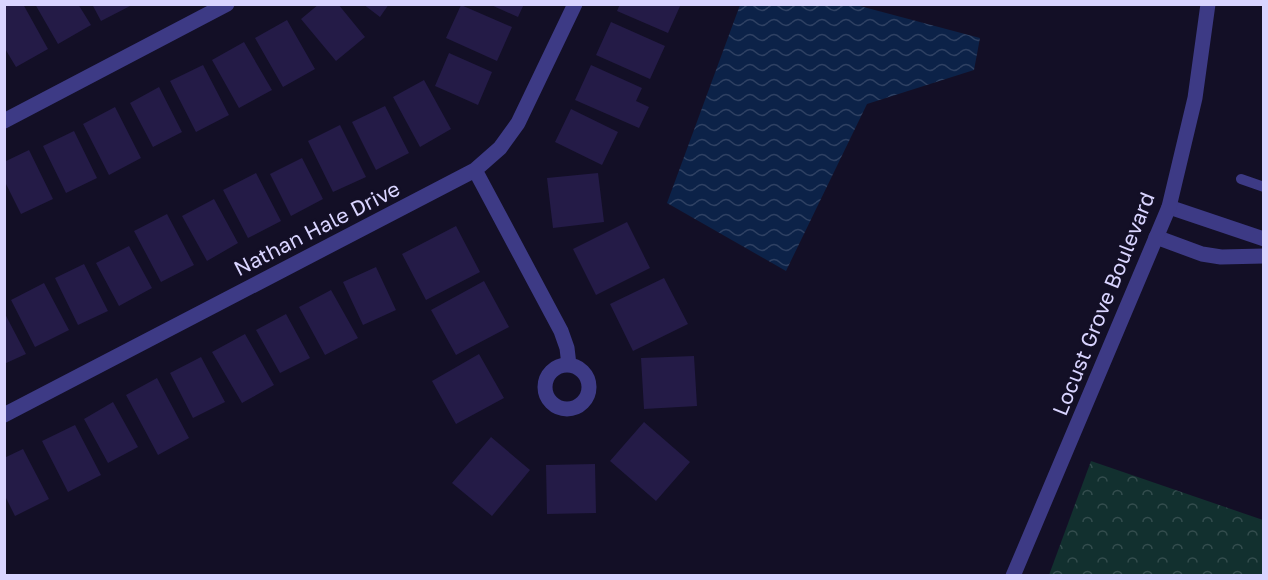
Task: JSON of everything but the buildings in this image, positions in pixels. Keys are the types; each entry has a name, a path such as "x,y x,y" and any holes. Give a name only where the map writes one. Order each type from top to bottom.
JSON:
{"street":[{"path":"4,121 227,4"},
{"name":"Nathan Hale Drive","path":"4,414 475,170 500,148 518,123 575,4"},
{"name":"Locust Grove Boulevard","path":"1013,576 1169,207 1195,98 1208,4"},
{"path":"475,170 561,331 567,348 569,365"},
{"path":"1169,207 1263,239"},
{"path":"1156,237 1202,254 1221,257 1263,256"}],"lane":[{"path":"1241,179 1263,187"}],"green space":[{"path":"1091,461 1263,520 1263,575 1049,575"}],"water":[{"path":"740,5 856,5 980,38 974,70 867,104 786,271 667,203"}]}
